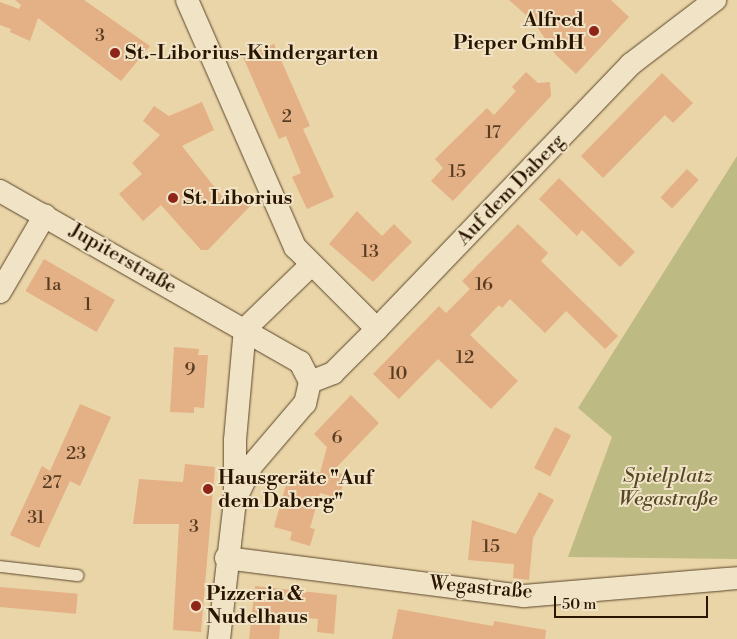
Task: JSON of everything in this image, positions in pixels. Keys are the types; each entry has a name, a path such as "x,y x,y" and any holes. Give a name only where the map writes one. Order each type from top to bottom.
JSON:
{"street":[{"path":"187,0 295,247 310,266 377,329"},
{"name":"Auf dem Daberg","path":"310,382 333,373 631,64 715,0"},
{"name":"Jupiterstraße","path":"0,191 244,329"},
{"path":"0,292 45,215"},
{"path":"219,639 226,558 235,500 235,440 244,329 310,266"},
{"path":"235,500 252,465 305,403 310,382 300,362 244,329"},
{"name":"Wegastraße","path":"226,558 524,596 737,578"}],"lane":[{"path":"0,566 77,575"}],"green space":[{"name":"Spielplatz Wegastraße","path":"737,156 737,559 568,557 612,437 578,408"}],"building":[{"path":"15,0 84,0 150,46 121,81 38,18 30,41 10,32 11,29 0,25 0,2 19,9 21,5"},
{"path":"509,0 611,0 629,17 576,74 556,55 533,21"},
{"path":"274,44 310,126 303,129 334,197 307,209 292,177 301,173 286,136 279,139 243,57"},
{"path":"526,72 538,83 550,82 551,96 453,201 431,181 443,168 435,159 487,108 494,115 516,91 512,87"},
{"path":"662,73 693,103 673,123 665,115 603,178 581,156"},
{"name":"St. Liborius","path":"202,102 214,130 182,146 227,203 252,204 208,250 201,250 161,205 143,221 119,194 142,174 132,163 160,135 143,121 154,106 169,116"},
{"path":"687,169 699,180 672,208 660,198"},
{"path":"559,178 635,252 620,267 582,230 577,236 539,199"},
{"path":"357,211 382,236 394,224 412,242 373,282 329,244"},
{"path":"518,224 548,253 541,261 618,336 605,349 566,311 545,333 510,299 502,308 499,305 470,335 518,381 491,409 438,359 399,399 373,374 439,306 446,313 470,289 462,281"},
{"path":"44,259 115,300 97,332 26,291"},
{"path":"174,347 199,349 198,355 208,355 204,408 194,407 194,413 170,412"},
{"path":"351,395 379,423 333,471 346,475 339,498 320,493 310,528 315,529 310,546 290,540 292,532 274,527 289,474 307,480 310,471 320,473 327,447 314,434"},
{"path":"80,404 111,417 80,486 70,481 39,548 10,535 42,466 50,471"},
{"path":"555,427 571,435 550,476 534,468"},
{"path":"185,464 215,467 201,632 173,630 179,524 133,524 139,479 183,482"},
{"path":"539,492 554,500 533,538 529,580 513,578 514,564 468,560 472,520 516,534"},
{"path":"255,586 337,595 334,634 317,632 318,619 281,615 279,639 249,639"},
{"path":"0,587 78,594 76,614 0,607"},
{"path":"398,609 493,626 494,621 546,630 545,639 392,639"}],"place":[{"name":"Alfred Pieper GmbH","path":"594,31"},
{"name":"St.-Liborius-Kindergarten","path":"115,53"},
{"name":"St. Liborius","path":"173,198"},
{"name":"Hausgeräte \"Auf dem Daberg\"","path":"208,489"},
{"name":"Pizzeria & Nudelhaus","path":"196,606"}]}
